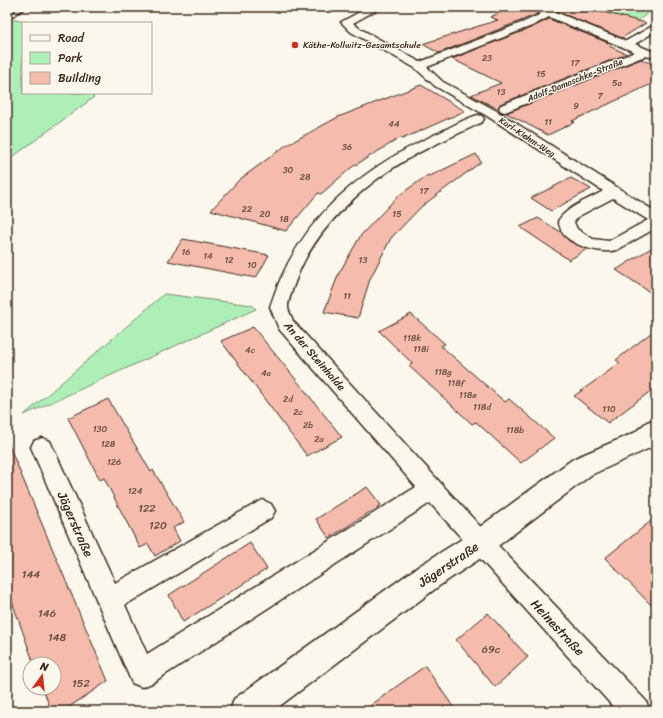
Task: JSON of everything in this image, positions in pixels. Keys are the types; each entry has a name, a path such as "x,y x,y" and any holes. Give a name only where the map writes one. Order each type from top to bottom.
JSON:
{"street":[{"path":"377,7 346,22 355,30 419,66 528,24 550,13"},
{"name":"Adolf-Damaschke-Straße","path":"533,7 656,57"},
{"path":"627,45 656,27"},
{"name":"Adolf-Damaschke-Straße","path":"505,108 644,52"},
{"name":"Karl-Kiehm-Weg","path":"419,66 439,84 490,113 613,192 656,220 612,246 589,243 570,232 566,221 574,212 613,192"},
{"name":"An der Steinhalde","path":"478,119 400,157 363,183 347,198 328,216 298,256 278,307 285,324 480,543"},
{"name":"Jägerstraße","path":"246,711 429,576 480,543 582,467 643,440 656,429"},
{"name":"Jägerstraße","path":"42,447 142,673 432,489"},
{"path":"109,600 263,511"},
{"name":"Heinestraße","path":"480,543 636,711"}],"lane":[{"path":"7,20 24,7"}],"green space":[{"path":"589,7 629,7 649,12 637,22"},
{"path":"14,20 28,22 22,22 22,94 95,94 93,98 7,161 7,21"},
{"path":"164,294 252,305 256,309 24,415"}],"building":[{"path":"513,7 533,7 532,10 538,14 439,53 422,44 498,20 490,17"},
{"path":"546,7 584,7 646,23 622,38"},
{"path":"549,19 611,44 609,46 627,54 500,104 498,109 471,95 501,83 452,59 533,27"},
{"path":"641,59 656,66 656,82 572,121 575,122 548,135 506,113"},
{"path":"421,85 465,111 402,139 400,138 352,167 321,194 318,193 286,231 211,210 239,180 285,146 338,117"},
{"path":"476,154 481,162 422,206 391,238 370,279 358,318 324,312 339,273 361,235 398,196 428,175 430,176"},
{"path":"571,178 591,189 551,211 531,198"},
{"path":"538,218 561,232 569,241 587,249 569,260 520,227"},
{"path":"183,239 269,255 256,278 168,261"},
{"path":"656,245 656,296 616,270"},
{"path":"411,314 445,344 441,346 505,402 509,399 554,438 521,463 476,422 472,424 409,366 412,363 379,331"},
{"path":"253,327 342,437 307,456 221,341"},
{"path":"656,329 656,387 608,423 574,396 620,363 616,360"},
{"path":"108,399 151,472 153,470 184,522 173,528 180,541 155,556 148,544 140,548 104,478 100,480 68,418"},
{"path":"7,441 108,681 63,711 51,711 46,696 62,696 62,656 31,656 7,587"},
{"path":"367,487 381,505 329,538 316,519"},
{"path":"656,517 656,610 605,558"},
{"path":"250,543 267,569 183,622 169,595"},
{"path":"488,613 528,657 495,687 456,640"},
{"path":"425,666 456,711 363,711 393,689"}],"place":[{"name":"Käthe-Kollwitz-Gesamtschule","path":"295,45"}]}
